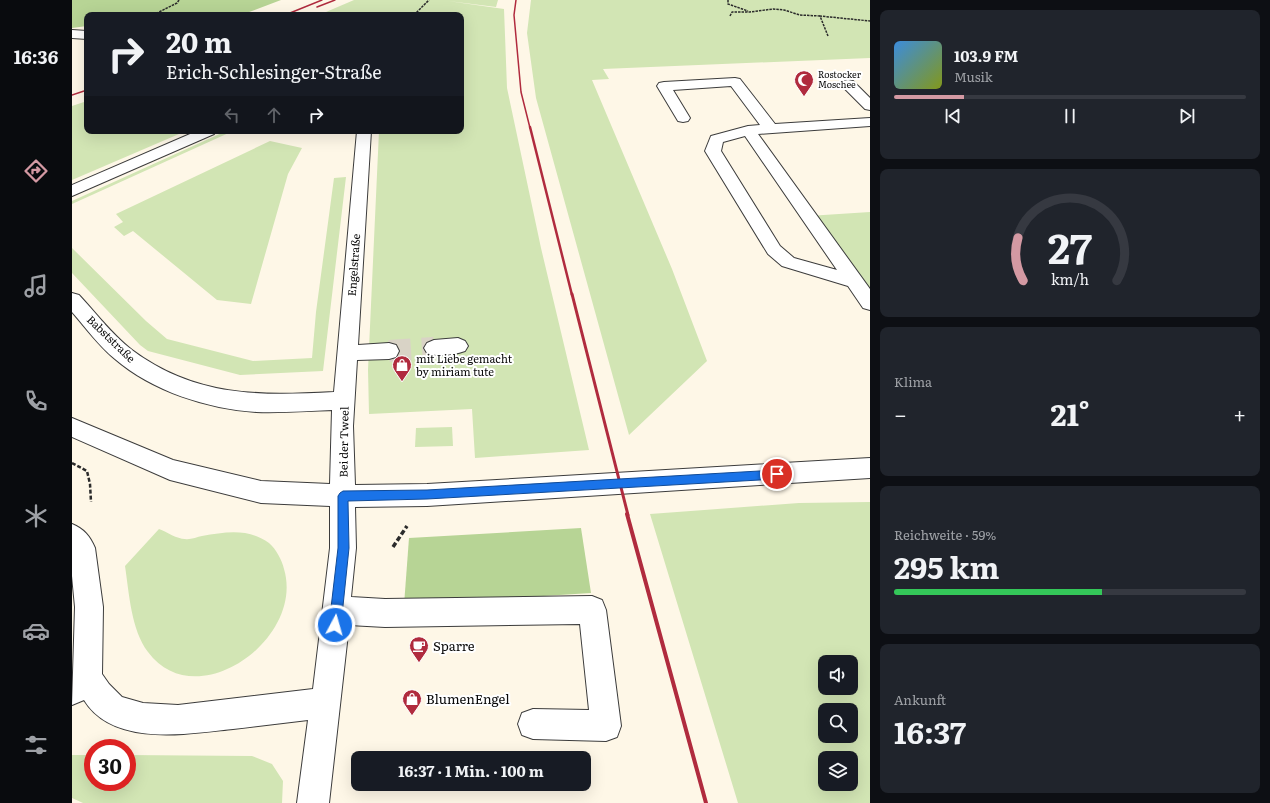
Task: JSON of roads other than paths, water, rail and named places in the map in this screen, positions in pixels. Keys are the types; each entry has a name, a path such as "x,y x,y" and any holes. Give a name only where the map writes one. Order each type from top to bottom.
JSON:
{"street":[{"path":"72,31 84,29"},
{"path":"72,34 84,35"},
{"path":"683,118 664,86 735,82 771,128"},
{"path":"848,84 870,106"},
{"path":"854,281 788,262 774,250 713,151 716,139 748,130 870,122"},
{"path":"748,130 870,303"},
{"path":"72,191 202,134"},
{"name":"Engelstraße","path":"345,400 364,134"},
{"name":"Babststraße","path":"72,300 123,354 142,368 161,378 198,392"},
{"path":"434,348 458,346"},
{"path":"348,353 389,351"},
{"name":"Bei der Tweel","path":"198,392 230,400 274,404 345,400 341,444 343,548 337,610 313,803"},
{"path":"72,427 170,470 260,492 343,496 427,495 870,468"},
{"path":"72,536 82,548 89,607 80,684 98,695 114,710 144,718 178,720 326,703"},
{"path":"337,610 385,613 592,610 606,726 533,724"}],"tunnel":[{"path":"389,351 434,348"}],"railway":[{"path":"292,12 322,0"},
{"path":"317,7 335,0"},
{"path":"516,0 514,15 521,92 530,128"},
{"path":"72,95 84,91"},
{"path":"530,127 572,295"},
{"path":"572,294 628,515"},
{"path":"627,514 706,803"}],"place":[{"name":"Rostocker Moschee","path":"804,97"},
{"name":"mit Liebe gemacht by miriam tute","path":"402,382"},
{"name":"Sparre","path":"419,663"},
{"name":"BlumenEngel","path":"412,716"}]}
